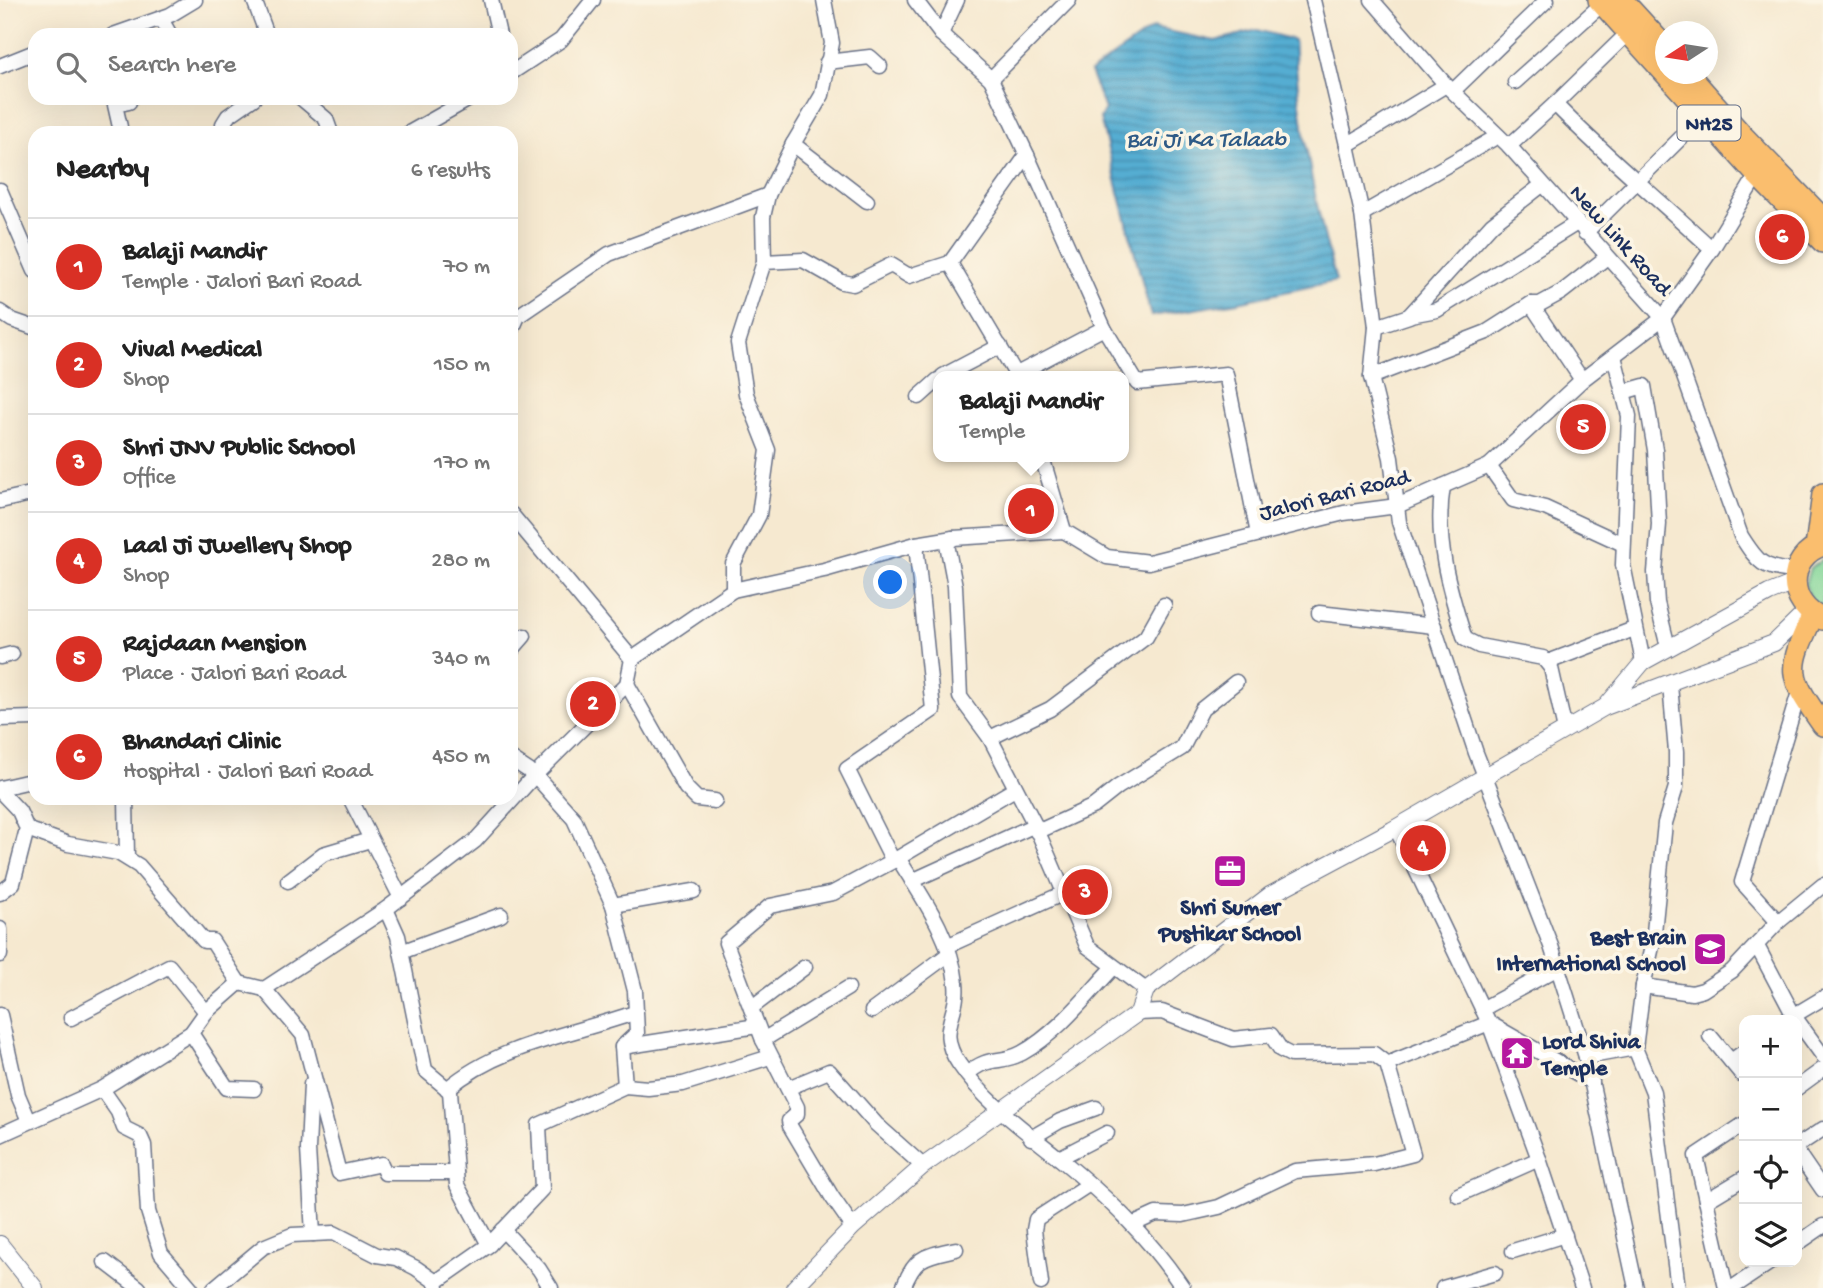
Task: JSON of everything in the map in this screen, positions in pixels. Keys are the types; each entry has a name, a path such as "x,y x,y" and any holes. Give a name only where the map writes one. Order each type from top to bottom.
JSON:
{"main road":[{"name":"NH25","path":"1608,1 1628,33 1703,116 1823,219"},
{"path":"1608,1 1655,40"},
{"name":"NH25","path":"1696,84 1823,242"},
{"path":"1823,494 1820,546 1807,553 1795,577 1800,603 1814,615 1794,655 1794,674 1799,692 1823,725"}],"street":[{"path":"134,28 161,19 195,0"},
{"path":"254,0 264,28"},
{"path":"491,0 497,28"},
{"path":"518,68 561,40 593,0"},
{"path":"733,590 733,564 759,515 768,450 747,394 738,343 764,262 763,217 768,195 793,144 822,95 832,43 824,0"},
{"path":"915,0 941,34 991,79 1104,328 1137,383 1229,372 1258,534"},
{"path":"941,34 957,0"},
{"path":"1313,0 1362,214 1376,327 1371,377 1391,458 1399,522 1485,776 1558,968 1586,1057 1635,1286"},
{"name":"New Link Road","path":"1372,0 1450,87 1509,146 1663,318 1741,536 1756,560 1795,577"},
{"path":"1347,145 1450,87 1547,0"},
{"path":"991,79 1071,1"},
{"path":"1515,82 1608,1"},
{"path":"161,19 166,28"},
{"path":"1509,146 1628,33"},
{"path":"0,66 28,55"},
{"path":"827,62 870,57 880,66"},
{"path":"1555,104 1590,140 1639,180 1712,249"},
{"path":"115,105 120,126"},
{"path":"223,126 228,116 244,105"},
{"path":"309,105 326,119 328,126"},
{"path":"421,126 459,105"},
{"path":"1376,327 1437,310 1581,228 1639,180 1703,116"},
{"path":"1362,214 1498,136"},
{"path":"793,144 867,201"},
{"path":"764,262 803,260 849,284 863,281 888,265 897,266 909,276 950,263 1027,155"},
{"name":"Jalori Bari Road","path":"1064,531 1107,557 1149,562 1344,513 1397,506 1489,466 1582,380 1663,318 1712,249 1762,168"},
{"path":"1409,316 1492,225 1542,186"},
{"path":"0,190 28,255"},
{"path":"518,316 609,254 768,195"},
{"path":"1371,377 1487,332 1531,304 1540,304 1562,292 1607,257"},
{"path":"950,263 1015,371"},
{"path":"1531,304 1582,380"},
{"path":"0,312 28,326"},
{"path":"1024,371 1104,328"},
{"path":"952,371 1000,346"},
{"path":"1614,356 1629,416 1623,565 1634,629 1643,662"},
{"path":"919,397 933,384"},
{"path":"1623,392 1644,386 1655,450 1659,524 1655,572 1657,603 1668,647"},
{"path":"518,794 627,684 632,659 733,590 824,570 916,544 953,538 1064,531 1043,462"},
{"path":"1489,466 1513,500 1545,508 1623,544"},
{"path":"1443,486 1439,510 1448,587 1465,639 1479,646 1535,654 1548,662 1565,730"},
{"path":"0,501 28,495"},
{"path":"518,522 632,659"},
{"path":"953,538 947,544 955,586 960,697 990,738 1036,829 1087,946 1146,990"},
{"path":"916,544 933,710 847,769 896,860 912,881 948,950 956,985 946,1035 952,1052 967,1074 1000,1110 1135,1224 1183,1288"},
{"path":"1605,707 1643,662 1795,577"},
{"path":"990,738 1050,709 1125,653 1146,636 1164,605"},
{"path":"1319,612 1434,626"},
{"path":"1138,1013 1146,990 1270,895 1396,828 1605,707 1670,685 1774,643 1814,615"},
{"path":"1548,662 1634,629"},
{"path":"518,643 524,636"},
{"path":"912,881 1094,806 1182,748 1202,709 1236,682"},
{"path":"627,684 686,788 697,799 715,801"},
{"path":"1670,685 1676,787 1665,823 1653,942 1643,986 1635,1048 1653,1092 1678,1288"},
{"path":"1778,922 1742,882 1799,692"},
{"path":"0,719 28,718"},
{"path":"518,763 536,775 574,819 613,905 635,991 637,1033 622,1047"},
{"path":"0,893 13,883 27,829 19,811 0,790 28,782"},
{"path":"853,1227 790,1126 789,1121 798,1111 770,1057 726,943 770,906 833,892 896,860 1015,789"},
{"path":"127,805 127,858"},
{"path":"353,805 401,898"},
{"path":"264,989 401,898 475,841 508,805"},
{"path":"1396,828 1489,1023 1539,1159 1582,1288"},
{"path":"27,829 68,844 118,853 139,866 204,941 212,941 239,982 264,989 303,1035 339,1173 381,1164 385,1173 456,1173"},
{"path":"288,881 323,854 370,840"},
{"path":"1643,986 1692,993 1703,990 1732,971 1778,922 1823,886"},
{"path":"613,905 694,891"},
{"path":"872,1011 948,950 1063,893"},
{"path":"386,909 401,951 425,1070 450,1091 457,1185 489,1245"},
{"path":"401,951 501,915"},
{"path":"0,929 0,955"},
{"path":"1758,946 1789,1015"},
{"path":"71,1018 169,966 176,971 206,1013"},
{"path":"751,1008 805,967"},
{"path":"967,1074 982,1062 1011,1058 1030,1048 1062,1022 1114,967"},
{"path":"1482,1009 1558,968"},
{"path":"0,1135 102,1090 191,1033 206,1013 239,982"},
{"path":"622,1047 760,1033 848,988"},
{"path":"1795,1015 1823,998"},
{"path":"794,1288 853,1227 923,1166 1138,1013 1163,1012 1233,1039 1271,1035 1281,1050 1291,1055 1374,1054 1387,1064 1413,1154 1374,1164 1295,1171 1219,1207 1182,1215 1156,1214 1135,1224"},
{"path":"447,1088 460,1078 528,1043 575,1034 634,1013"},
{"path":"0,1015 18,1095 29,1121"},
{"path":"1387,1064 1489,1023"},
{"path":"1489,1023 1592,1082"},
{"path":"1802,1032 1823,1056"},
{"path":"191,1033 227,1088 254,1089"},
{"path":"1710,1036 1739,1071"},
{"path":"622,1047 625,1086"},
{"path":"1586,1057 1635,1048"},
{"path":"1731,1061 1739,1055"},
{"path":"214,1288 263,1247 292,1235 334,1233 377,1255 396,1258 416,1268 437,1285 489,1245 542,1189 539,1125 625,1086 648,1088 683,1084 770,1057"},
{"path":"312,1069 308,1149 313,1234"},
{"path":"1802,1084 1823,1069"},
{"path":"788,1088 829,1072 876,1124 923,1166"},
{"path":"102,1090 118,1112 124,1128 140,1136 144,1144 148,1211 161,1253 191,1288"},
{"path":"1031,1138 1060,1121 1096,1108"},
{"path":"1726,1288 1696,1156 1739,1127"},
{"path":"1802,1143 1823,1129"},
{"path":"1059,1158 1107,1133"},
{"path":"1458,1195 1539,1159"},
{"path":"1802,1159 1823,1190"},
{"path":"1802,1177 1811,1171"},
{"path":"1706,1201 1739,1181"},
{"path":"1041,1283 1034,1230 1036,1219 1088,1185"},
{"path":"1802,1241 1823,1226"},
{"path":"503,1230 545,1276 551,1288"},
{"path":"1513,1251 1565,1235"},
{"path":"0,1244 5,1263 35,1288"},
{"path":"903,1288 909,1272 920,1259 956,1249"},
{"path":"105,1262 139,1288"},
{"path":"1732,1288 1764,1267"},
{"path":"1443,1288 1495,1273"}],"green space":[{"path":"1823,559 1823,608 1812,602 1805,584 1810,568"}],"water":[{"name":"Bai Ji Ka Talaab","path":"1153,28 1215,41 1257,30 1294,40 1309,162 1336,281 1238,302 1151,316 1100,118 1105,109 1090,72"}],"place":[{"name":"Bhandari Clinic","path":"1782,237"},
{"name":"Rajdaan Mension","path":"1583,427"},
{"name":"Balaji Mandir","path":"1031,511"},
{"name":"Vival Medical","path":"593,704"},
{"name":"Laal Ji Jwellery Shop","path":"1423,848"},
{"name":"Shri Sumer Pustikar School","path":"1230,871"},
{"name":"Shri JNV Public School","path":"1085,892"},
{"name":"Best Brain International School","path":"1710,949"},
{"name":"Lord Shiva Temple","path":"1517,1053"}]}
